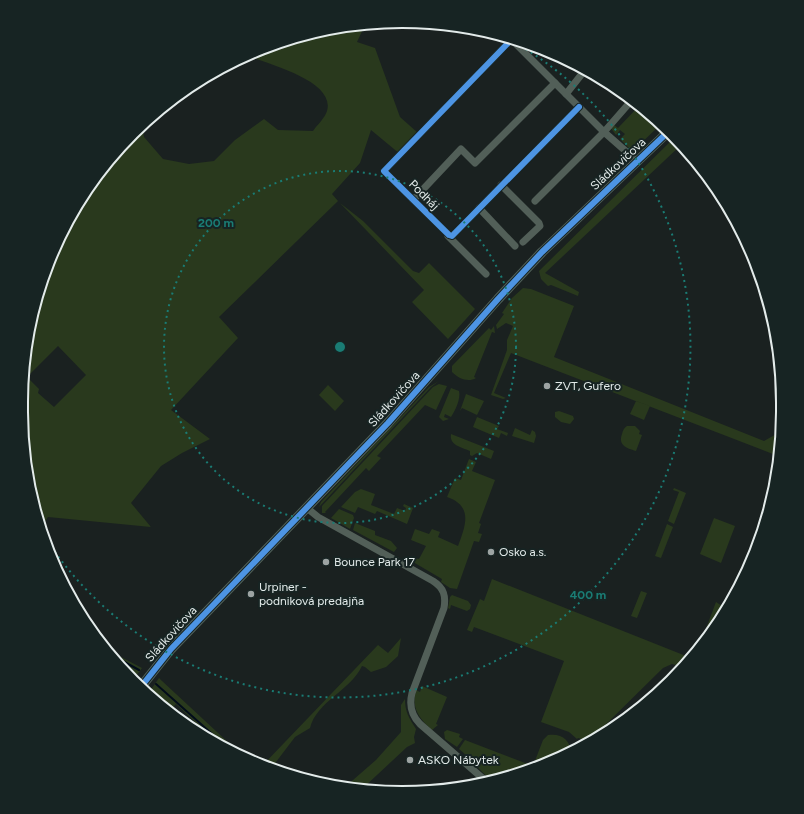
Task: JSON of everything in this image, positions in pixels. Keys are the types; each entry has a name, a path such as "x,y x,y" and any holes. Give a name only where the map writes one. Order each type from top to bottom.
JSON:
{"main road":[{"name":"Sládkovičova","path":"144,682 171,649 388,423 528,267 664,136"}],"street":[{"name":"Podháj","path":"508,44 384,171 449,235 452,236 579,107"},
{"name":"Sládkovičova","path":"520,47 604,132 637,161"},
{"path":"566,94 582,74"},
{"name":"Podháj","path":"413,200 461,149 475,163 555,83"},
{"path":"535,201 604,132 629,104"},
{"path":"502,185 539,223 540,226 523,242"},
{"path":"479,208 515,246"},
{"path":"448,236 486,274"},
{"path":"307,508 318,517 427,577 442,588 445,593 444,608 412,693 411,706 416,719 479,778"}],"green space":[{"path":"363,30 357,42 375,48 400,117 418,133 400,154 371,130 360,163 332,194 338,201 219,317 238,338 171,410 210,439 182,453 161,466 131,503 151,527 48,517 45,522 35,485 31,461 28,412 29,379 39,389 38,393 54,407 86,375 58,346 29,375 31,353 35,329 48,282 56,259 78,215 105,174 143,133 144,137 163,159 189,164 214,161 235,140 264,119 278,130 313,131 326,114 327,100 321,90 311,82 283,68 255,58 305,41 329,35"},
{"path":"636,110 656,128 634,150 630,149 620,139 625,134 620,130 616,135 610,127 614,125 618,128"},
{"path":"670,142 677,149 545,273 579,292 578,296 551,285 548,286 541,279 539,271"},
{"path":"340,203 363,221 413,271 419,273 429,263 475,309 448,339 412,302 424,290"},
{"path":"523,288 531,289 574,306 554,357 764,441 775,435 774,454 511,353 494,393 506,398 503,399 491,395 507,350 507,340 513,326 506,323 497,329 496,325 504,314 502,313 512,298"},
{"path":"494,326 495,333 492,332 474,377 476,378 466,380 454,374 452,372 452,366 489,328 491,330"},
{"path":"439,381 431,387 319,507 321,502 429,387"},
{"path":"439,384 447,386 436,410 425,405 377,456 381,458 369,471 366,468 325,512 326,513 322,513 322,506 433,387"},
{"path":"328,385 344,401 335,411 319,395"},
{"path":"451,388 459,391 458,401 451,417 445,414 444,417 449,419 443,421 439,417"},
{"path":"466,394 484,401 477,415 462,408 460,411"},
{"path":"636,401 650,406 644,420 630,414"},
{"path":"559,411 573,416 574,419 570,424 561,422 555,417 555,412"},
{"path":"477,417 499,426 497,429 508,433 507,436 501,433 499,438 473,427"},
{"path":"627,426 635,426 640,431 639,434 642,435 636,451 624,446 621,441 624,428"},
{"path":"515,428 530,435 532,430 535,432 536,436 534,443 512,436"},
{"path":"451,434 494,451 491,459 477,453 472,456 470,455 470,451 460,447 452,441"},
{"path":"469,459 476,462 472,471 495,480 479,523 481,524 478,533 482,534 479,542 474,541 457,589 450,588 441,582 442,579 408,559 419,559 426,546 411,540 415,529 429,534 432,529 440,532 438,537 458,546 465,524 464,511 455,501 447,497 455,478 461,480"},
{"path":"674,488 686,493 674,524 668,521 679,492 673,490"},
{"path":"361,489 375,494 371,505 394,514 397,508 405,511 406,508 403,506 404,504 413,508 407,524 377,511 375,514 358,507 355,513 341,507 355,492"},
{"path":"339,509 353,515 354,518 350,529 331,518"},
{"path":"714,518 735,526 721,563 700,554"},
{"path":"355,523 375,531 375,535 391,541 397,548 394,552 353,530"},
{"path":"667,524 673,527 661,558 655,556"},
{"path":"492,579 686,656 677,665 672,664 663,668 602,728 582,739 577,739 569,732 541,722 564,661 474,627 472,632 467,630 480,599 484,601"},
{"path":"641,591 647,593 637,618 631,616"},
{"path":"452,595 468,601 471,605 470,609 467,611 451,605 450,609 448,608 450,597"},
{"path":"716,602 722,606 705,632"},
{"path":"401,638 398,656 386,667 371,672 362,666 357,675 319,710 310,728 295,737 276,762 277,764 267,761 378,645 388,653"},
{"path":"121,657 142,668 137,675 120,658"},
{"path":"159,678 229,743 201,727 176,704 172,708 151,689"},
{"path":"422,686 447,697 436,724 438,725 432,730 420,717 415,707 416,690 420,692"},
{"path":"405,699 408,715 416,729 414,737 415,743 407,747 367,784 350,783 376,760 401,732 401,705"},
{"path":"447,730 460,734 459,737 463,739 457,747 445,739 444,732"},
{"path":"548,735 557,735 564,738 569,746 535,762 543,740"},
{"path":"465,740 528,764 487,776 459,749"}],"waterway":[{"path":"123,661 139,670"},
{"path":"156,684 213,735"}],"cycle path":[{"path":"508,44 384,171 449,235 452,236 579,107"},
{"path":"144,682 171,649 388,423 498,299 542,252 664,136"}],"place":[{"name":"ZVT, Gufero","path":"547,386"},
{"name":"Osko a.s.","path":"491,552"},
{"name":"Bounce Park 17","path":"326,562"},
{"name":"Urpiner - podniková predajňa","path":"251,594"},
{"name":"ASKO Nábytek","path":"410,760"}]}
